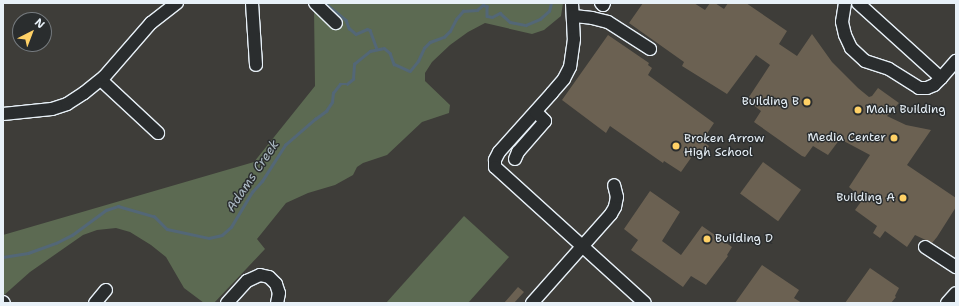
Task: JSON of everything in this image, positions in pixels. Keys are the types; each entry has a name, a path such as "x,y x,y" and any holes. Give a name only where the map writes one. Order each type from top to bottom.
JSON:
{"street":[{"path":"3,114 39,111 67,104 84,94 101,80 151,23 177,3"},
{"path":"252,3 256,65"},
{"path":"315,3 336,23"},
{"path":"572,3 574,16 574,39 570,67 564,79 499,152 495,160 495,167 645,303"},
{"path":"601,3 603,5 604,3"},
{"path":"845,3 842,22 845,35 851,48 865,61 889,69 919,88 928,88 934,85 956,61"},
{"path":"858,3 941,78"},
{"path":"574,16 608,22 650,49"},
{"path":"101,80 158,133"},
{"path":"515,159 518,152 545,121 536,112"},
{"path":"532,303 615,207 617,197 614,185"},
{"path":"925,247 956,267"},
{"path":"228,303 247,281 260,275 269,277 276,284 279,293 277,303"},
{"path":"94,303 106,290"},
{"path":"947,303 956,293"}],"green space":[{"path":"309,3 563,3 561,16 544,30 532,34 485,23 468,32 450,45 432,62 425,73 425,81 450,105 449,113 422,122 387,155 363,163 357,167 353,175 335,185 308,193 286,203 257,239 265,249 214,303 204,303 184,288 166,257 151,245 130,232 116,228 97,230 83,235 30,272 3,296 3,235 254,162 315,86 314,9"},
{"path":"464,216 509,257 468,303 386,303"}],"building":[{"path":"643,3 694,3 705,10 710,3 715,3 724,9 728,3 746,3 787,31 779,44 797,56 812,34 832,62 869,97 872,96 878,88 899,103 887,116 906,125 931,130 907,165 956,198 956,207 937,237 932,243 915,235 907,247 885,231 880,238 873,233 877,226 855,210 863,199 849,187 870,155 840,139 828,155 813,146 805,157 802,156 754,122 761,111 747,100 770,65 756,55 727,94 682,66 684,62 629,23"},
{"path":"608,35 649,63 648,65 652,68 648,75 714,123 702,141 709,146 699,160 693,155 681,172 664,161 663,163 610,126 606,133 562,100"},
{"path":"763,162 801,190 778,221 740,194"},
{"name":"Building D","path":"650,191 680,212 662,241 681,255 702,226 732,247 727,255 728,256 706,285 691,276 683,287 631,250 638,240 624,229"},
{"path":"762,265 799,290 794,298 802,303 735,303"},
{"path":"870,268 899,288 895,296 896,297 891,303 845,303"},
{"path":"518,287 524,292 514,303 504,303"}],"waterway":[{"path":"325,3 346,20 349,28 356,34 367,29 370,30 377,49"},
{"name":"Adams Creek","path":"3,257 28,253 56,243 72,235 106,210 118,206 154,216 167,229 209,238 222,235 231,227 252,192 262,181 285,145 326,111 332,102 333,93 340,84 347,84 353,79 354,64 370,51 384,48 390,53 394,64 410,71 418,61 424,48 430,42 444,37 450,31 456,19 463,11 477,10 483,5 487,6 487,16 492,17 500,13 510,22 526,25 540,19 549,11 551,3"}],"place":[{"name":"Building B","path":"807,102"},
{"name":"Main Building","path":"858,110"},
{"name":"Media Center","path":"894,138"},
{"name":"Broken Arrow High School","path":"676,146"},
{"name":"Building A","path":"903,198"},
{"name":"Building D","path":"707,239"}]}
